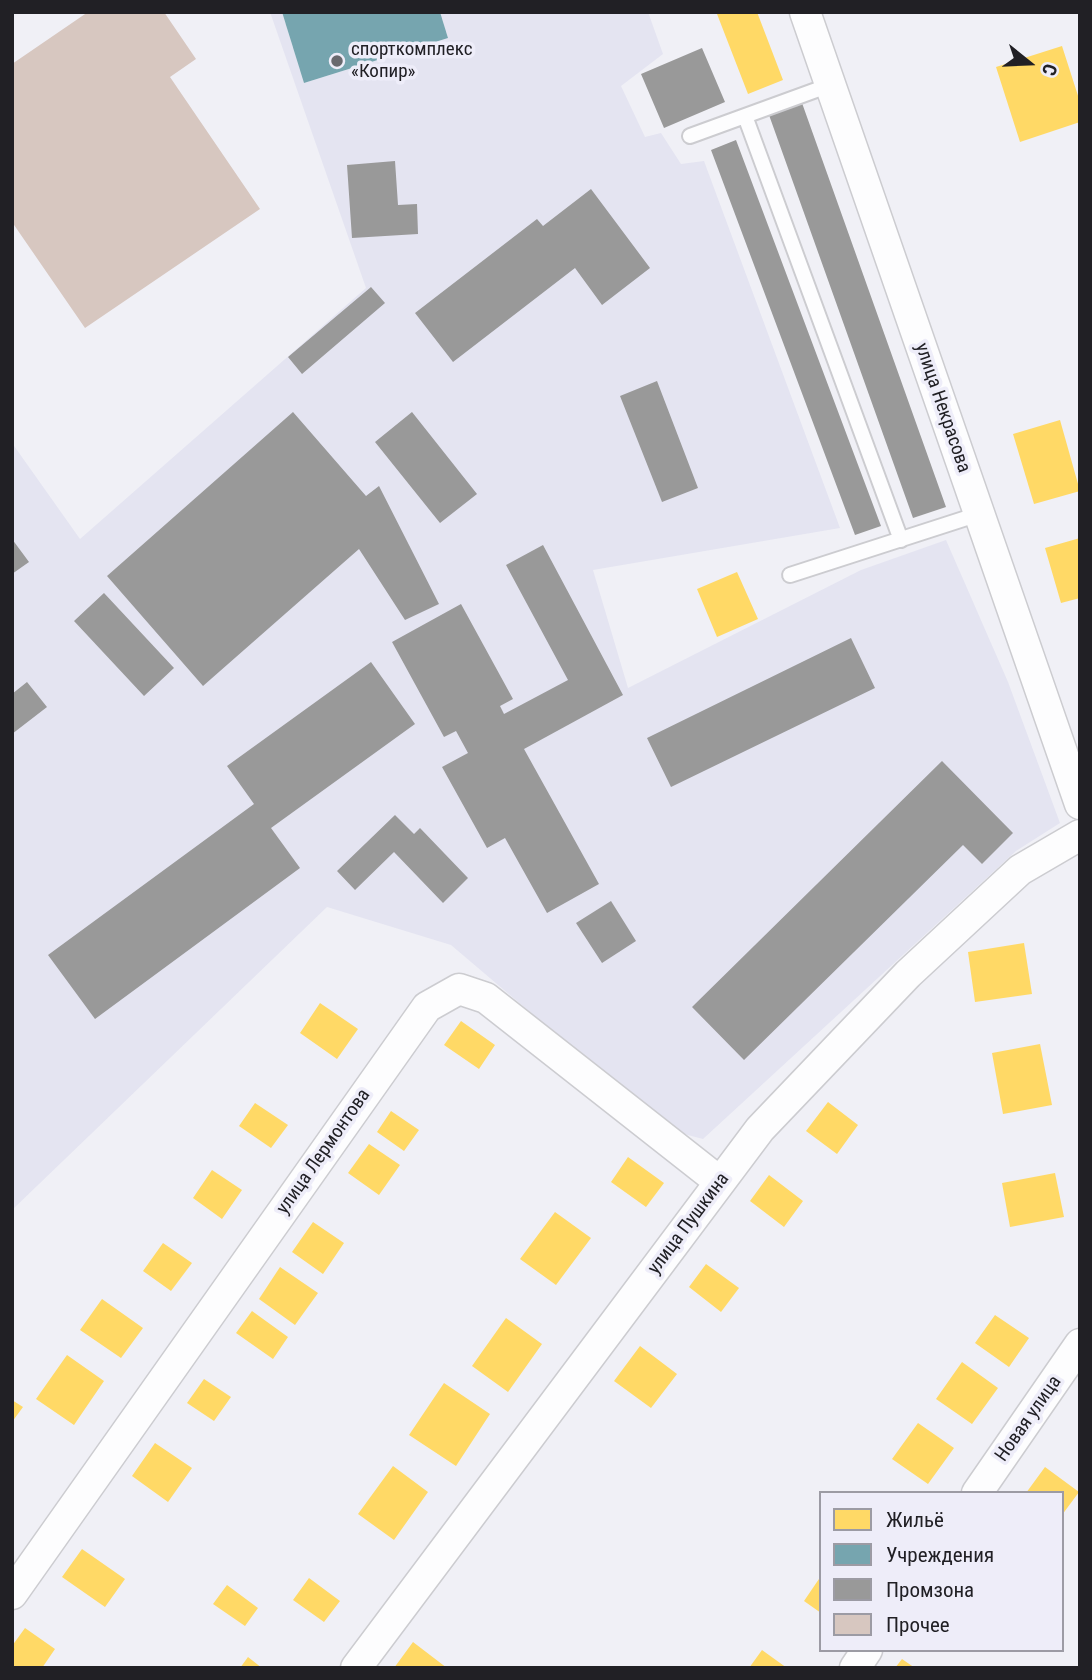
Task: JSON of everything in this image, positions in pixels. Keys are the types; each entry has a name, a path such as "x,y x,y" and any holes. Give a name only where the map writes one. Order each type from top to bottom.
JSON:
{"street":[{"name":"улица Некрасова","path":"805,12 1080,804"},
{"name":"улица Пушкина","path":"356,1668 760,1129 908,974 1020,870 1080,835"},
{"name":"улица Лермонтова","path":"12,1594 427,1007 459,989 486,998 720,1182"},
{"name":"Новая улица","path":"978,1491 1080,1344"},
{"path":"855,1668 866,1652"}],"lane":[{"path":"690,136 830,85"},
{"path":"745,116 901,540"},
{"path":"790,575 979,514"}],"shaded area":[{"path":"270,12 282,12 304,83 448,38 440,12 648,12 663,54 621,86 645,137 661,133 681,164 704,161 840,528 593,570 628,688 861,570 946,540 1008,682 1060,823 1016,851 703,1139 669,1130 451,945 327,907 12,1210 12,443 80,539 366,288"}],"building: Жильё":[{"path":"757,12 783,80 748,94 717,14"},
{"path":"1062,46 1080,102 1080,122 1020,142 996,67"},
{"path":"1060,420 1080,491 1034,504 1013,434"},
{"path":"1080,538 1080,598 1061,603 1045,548"},
{"path":"737,572 758,619 717,637 697,589"},
{"path":"1024,943 1032,994 975,1002 968,952"},
{"path":"320,1003 358,1029 337,1059 300,1033"},
{"path":"461,1021 495,1045 479,1069 444,1045"},
{"path":"1040,1044 1052,1105 1003,1114 992,1053"},
{"path":"828,1102 858,1125 837,1154 806,1131"},
{"path":"255,1103 288,1125 271,1148 239,1126"},
{"path":"391,1111 419,1130 404,1151 377,1132"},
{"path":"369,1144 400,1165 379,1195 348,1173"},
{"path":"628,1157 664,1183 646,1207 611,1182"},
{"path":"212,1170 242,1190 222,1219 193,1198"},
{"path":"1055,1173 1064,1217 1010,1227 1002,1183"},
{"path":"769,1175 803,1201 784,1227 750,1201"},
{"path":"555,1212 591,1238 556,1285 520,1259"},
{"path":"313,1222 344,1243 323,1274 292,1252"},
{"path":"163,1243 192,1263 171,1291 143,1271"},
{"path":"706,1264 739,1288 721,1312 689,1287"},
{"path":"280,1267 318,1293 295,1325 259,1299"},
{"path":"102,1299 143,1328 121,1358 80,1330"},
{"path":"252,1311 288,1337 273,1359 236,1333"},
{"path":"995,1315 1029,1338 1009,1367 975,1343"},
{"path":"506,1318 542,1344 508,1392 472,1366"},
{"path":"640,1346 677,1374 651,1408 614,1381"},
{"path":"67,1355 104,1381 74,1425 36,1399"},
{"path":"962,1362 998,1388 972,1424 936,1399"},
{"path":"204,1379 231,1397 214,1421 187,1403"},
{"path":"444,1383 490,1414 456,1466 409,1435"},
{"path":"12,1400 23,1407 12,1422"},
{"path":"918,1423 954,1448 928,1484 892,1459"},
{"path":"155,1443 192,1468 168,1502 132,1476"},
{"path":"393,1466 428,1492 394,1540 358,1514"},
{"path":"1045,1467 1079,1492 1064,1512 1064,1491 1027,1491"},
{"path":"82,1549 125,1579 105,1607 62,1577"},
{"path":"309,1578 340,1601 324,1622 293,1600"},
{"path":"819,1579 819,1612 804,1601"},
{"path":"227,1585 258,1608 245,1626 213,1604"},
{"path":"25,1628 55,1649 42,1668 12,1668 12,1646"},
{"path":"413,1642 447,1668 394,1668"},
{"path":"762,1650 787,1668 749,1668"},
{"path":"248,1657 262,1668 240,1668"},
{"path":"902,1659 915,1668 895,1668"}],"building: Учреждения":[{"name":"спорткомплекс «Копир»","path":"282,12 440,12 448,38 304,83"}],"building: Промзона":[{"path":"702,48 725,102 664,128 641,74"},
{"path":"802,103 946,507 913,518 769,115"},
{"path":"736,140 881,526 855,535 711,150"},
{"path":"395,161 398,205 417,204 418,234 352,238 347,165"},
{"path":"591,189 650,268 602,305 575,268 453,362 415,313 537,219 543,226"},
{"path":"371,287 385,303 302,374 288,357"},
{"path":"657,381 698,488 662,502 620,396"},
{"path":"293,412 366,496 379,486 439,604 405,620 359,549 203,686 107,576"},
{"path":"412,412 477,494 440,523 375,442"},
{"path":"12,539 29,562 12,574"},
{"path":"543,545 623,695 524,749 599,884 547,913 505,838 487,848 442,767 468,753 456,731 444,737 392,642 461,604 513,699 500,706 504,714 568,680 506,565"},
{"path":"104,593 174,668 144,696 74,621"},
{"path":"851,638 875,688 671,787 647,738"},
{"path":"371,662 415,724 271,828 300,868 95,1019 48,955 254,804 227,766"},
{"path":"27,682 47,707 12,734 12,694"},
{"path":"942,761 1013,833 982,864 963,845 744,1060 692,1007"},
{"path":"395,815 414,834 420,828 468,878 443,903 394,852 355,890 337,871"},
{"path":"611,901 636,941 602,963 576,923"}],"building: Прочее":[{"path":"88,12 164,12 196,59 170,77 260,209 85,328 12,222 12,64"}],"place":[{"name":"спорткомплекс «Копир»","path":"337,61"}]}
